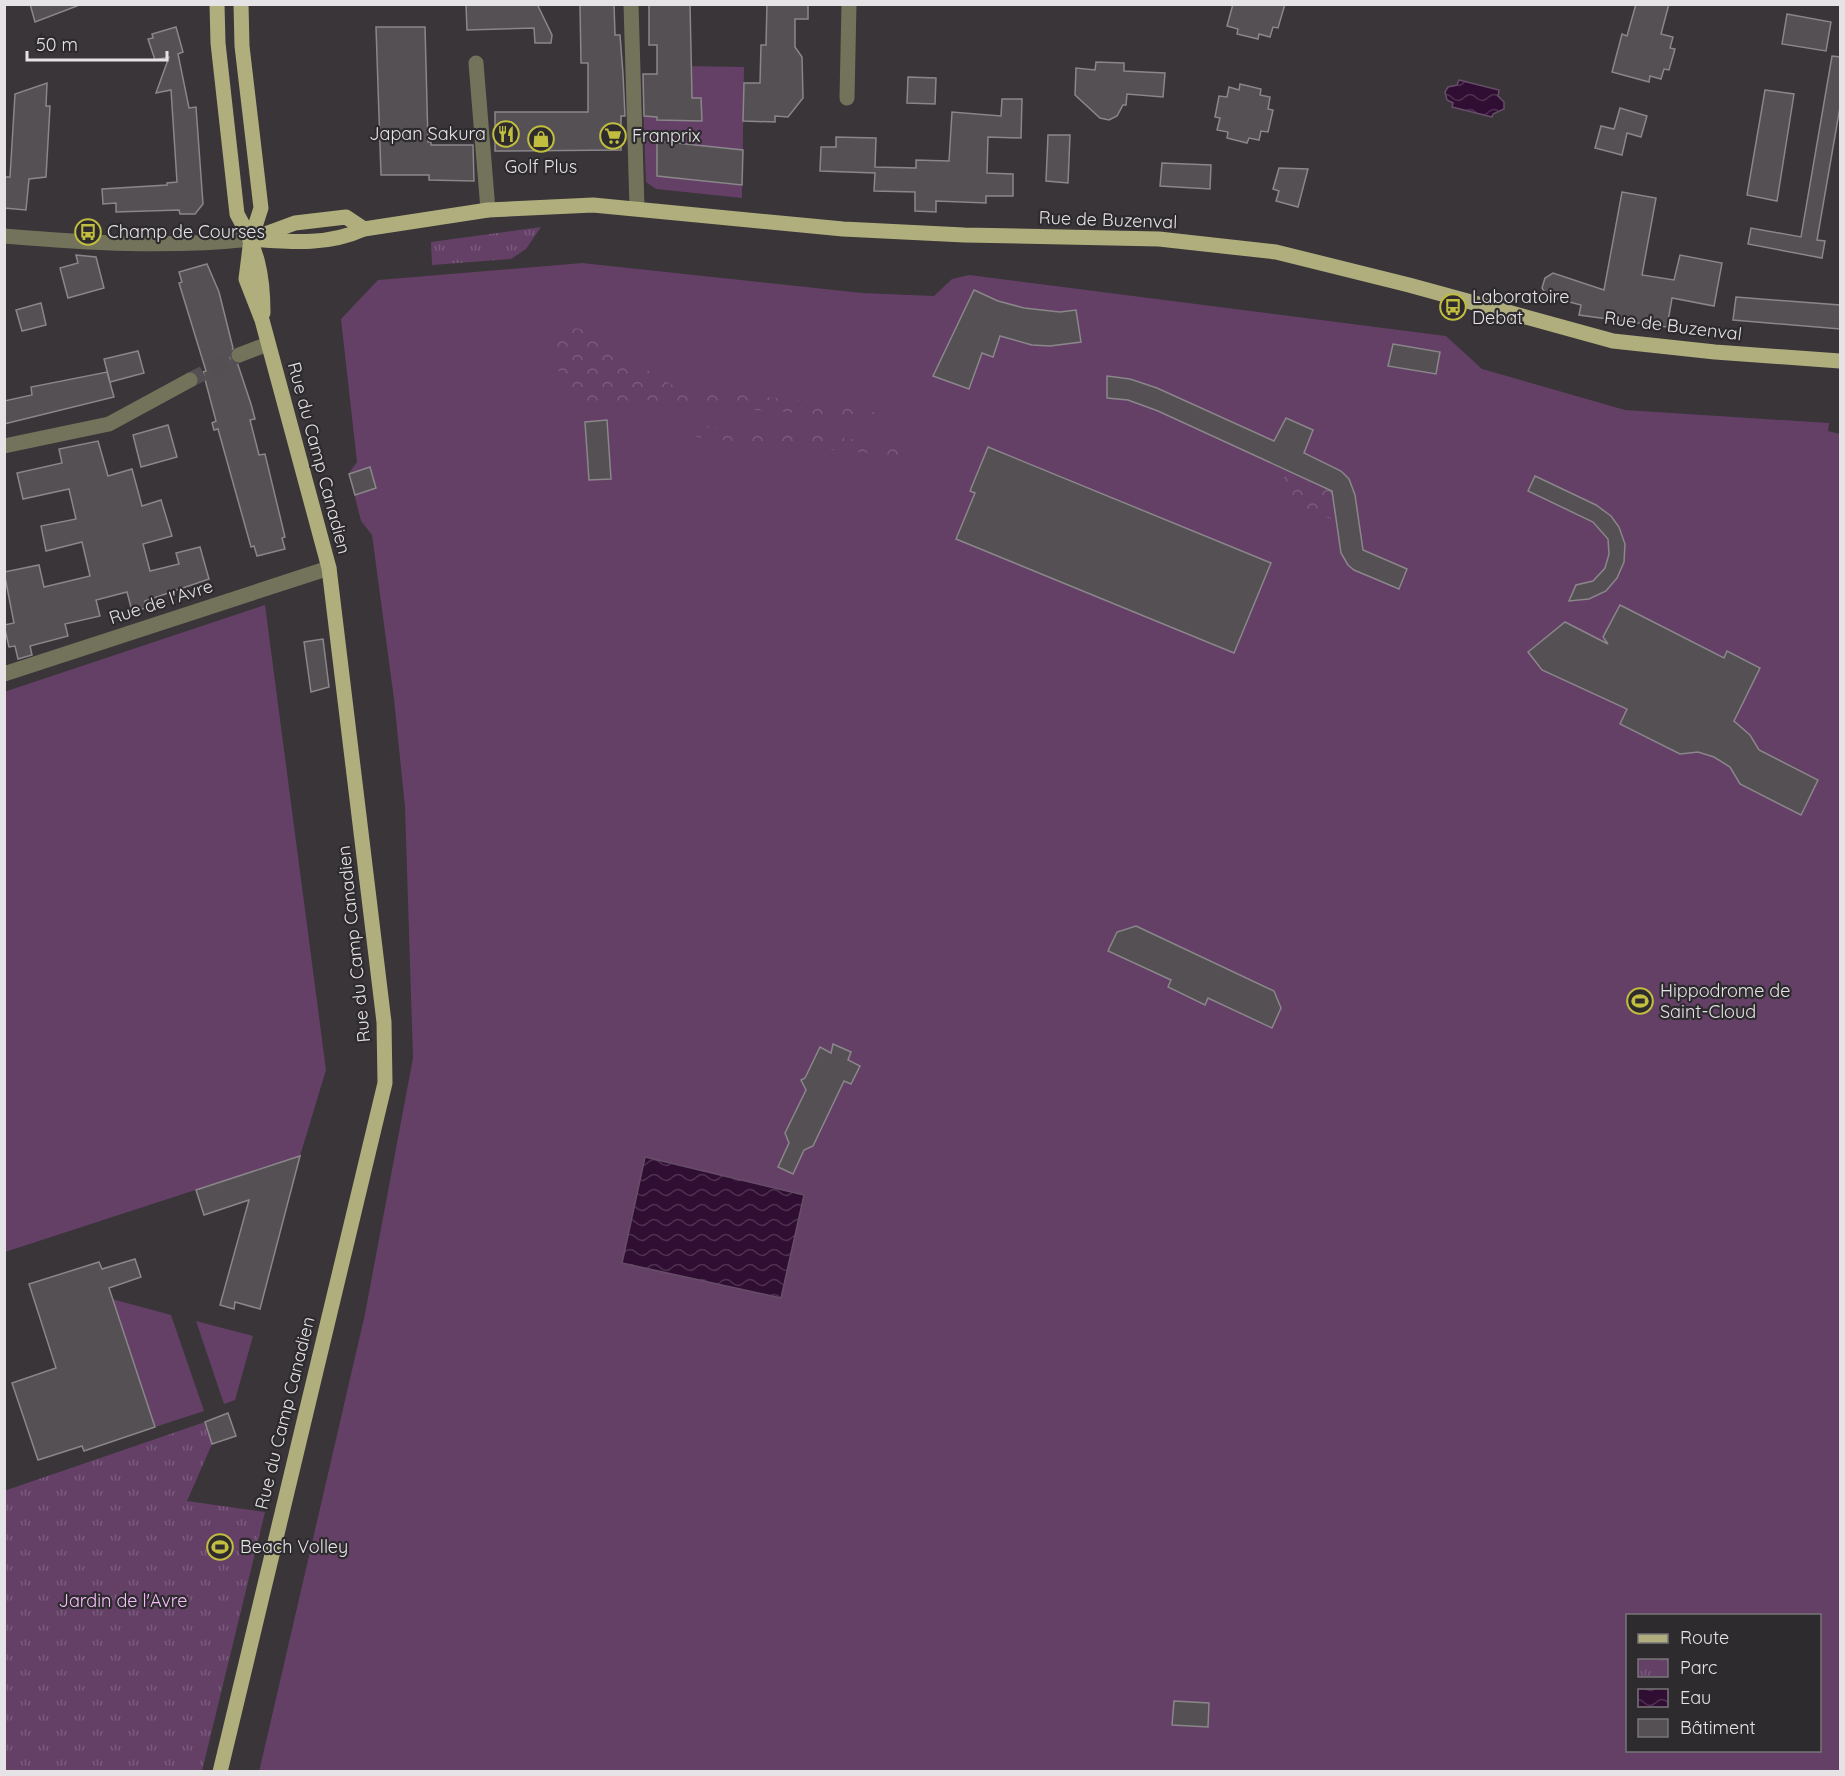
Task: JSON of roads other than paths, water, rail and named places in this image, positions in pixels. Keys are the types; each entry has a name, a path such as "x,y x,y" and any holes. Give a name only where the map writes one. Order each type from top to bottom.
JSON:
{"main road":[{"path":"217,4 218,43 237,214 251,239"},
{"name":"Rue du Camp Canadien","path":"220,1772 385,1083 384,1022 329,568 262,320 246,279 251,239 261,208 242,46 241,4"},
{"name":"Rue de Buzenval","path":"251,239 310,243 345,238 364,229 488,210 562,206 637,208 843,229 964,236 1159,240 1276,252 1409,285 1613,341 1715,352 1840,361"},
{"name":"Rue de Buzenval","path":"251,239 295,223 346,218 364,229"}],"street":[{"path":"631,4 637,208"},
{"path":"847,98 849,4"},
{"path":"476,63 488,210"},
{"name":"Rue de Buzenval","path":"4,236 111,245 208,244 251,239"},
{"path":"239,355 268,344"},
{"path":"4,446 109,424 190,380"},
{"name":"Rue de l'Avre","path":"4,674 329,568"}],"water":[{"path":"1459,80 1499,90 1498,96 1504,102 1504,109 1493,114 1492,117 1452,107 1453,103 1447,100 1445,92 1448,87 1457,85"},
{"path":"645,1157 804,1195 781,1298 622,1263"}],"tunnel":[{"path":"190,380 239,355"}],"place":[{"name":"Japan Sakura","path":"506,134"},
{"name":"Franprix","path":"613,136"},
{"name":"Golf Plus","path":"541,139"},
{"name":"Champ de Courses","path":"88,232"},
{"name":"Laboratoire Debat","path":"1453,307"},
{"name":"Hippodrome de Saint-Cloud","path":"1640,1001"},
{"name":"Beach Volley","path":"220,1547"}],"park label":[{"name":"Jardin de l'Avre","path":"123,1601"}]}
